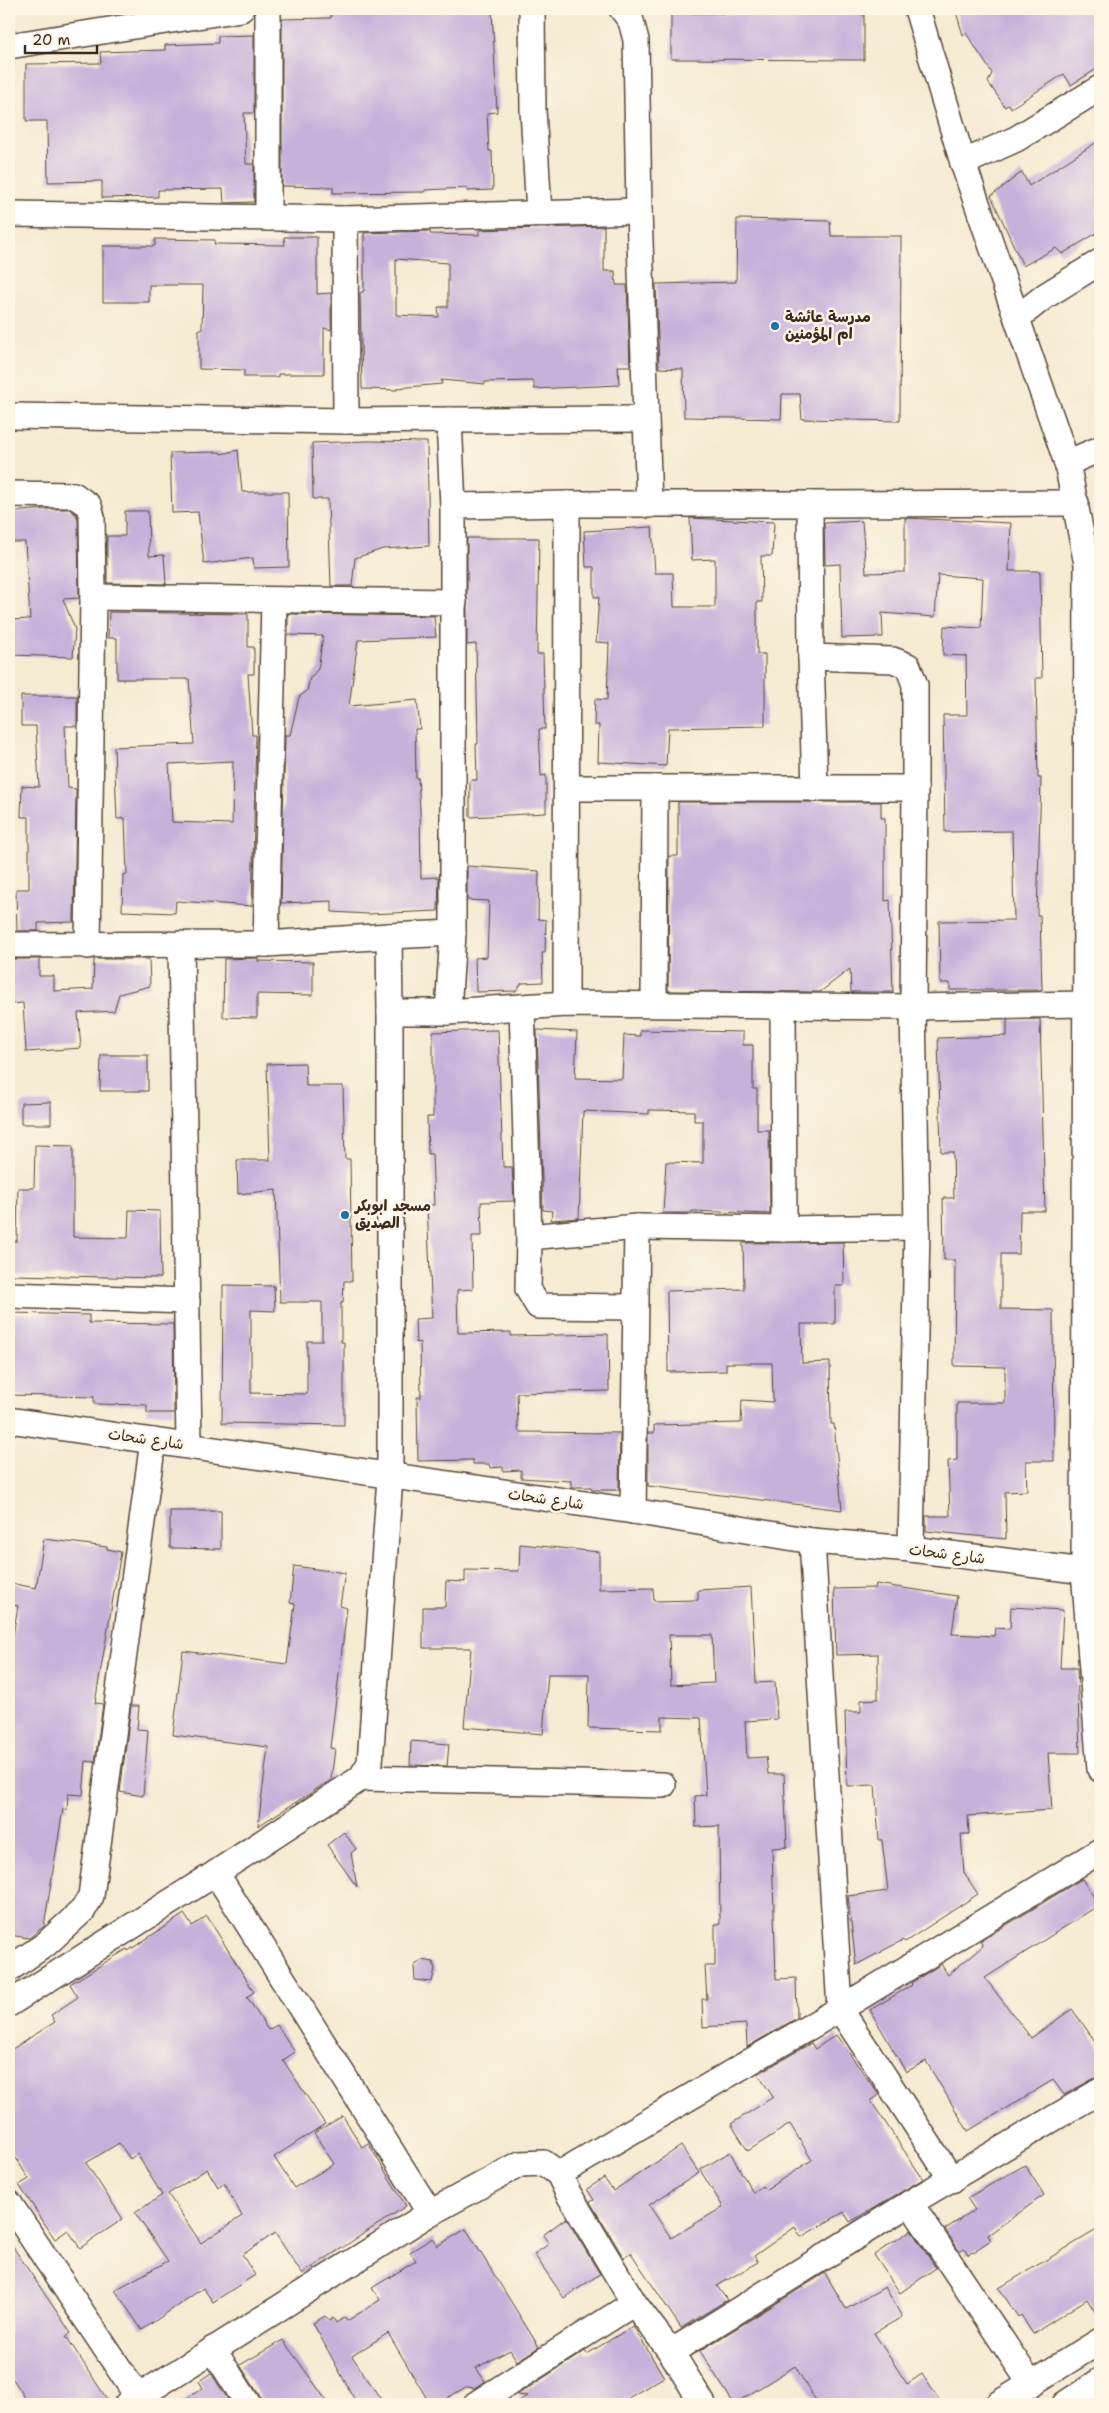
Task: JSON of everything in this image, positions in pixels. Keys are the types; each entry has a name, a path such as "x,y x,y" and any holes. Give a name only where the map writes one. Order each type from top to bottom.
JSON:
{"street":[{"path":"9,46 241,9"},
{"path":"268,9 268,218"},
{"path":"532,9 533,109 539,213"},
{"path":"622,9 631,21 636,40 638,211 648,505"},
{"path":"917,9 963,163 1067,463 1086,564 1094,685 1086,1004 1093,1060 1092,1573 1100,1769"},
{"path":"963,163 1016,139 1100,88"},
{"path":"9,214 345,219 638,211"},
{"path":"345,219 346,421"},
{"path":"1017,318 1045,296 1100,262"},
{"path":"9,416 346,421 646,419"},
{"path":"448,1012 453,933 454,602 453,506 449,420"},
{"path":"1067,463 1100,449"},
{"path":"9,494 74,495 88,506 92,517 93,597 88,946"},
{"path":"453,506 1076,503"},
{"path":"566,1004 567,504"},
{"path":"810,504 811,658 815,789"},
{"path":"93,597 454,602"},
{"path":"266,944 274,601"},
{"path":"811,658 893,660 908,666 915,686 913,1007 917,1227 911,1549"},
{"path":"566,788 915,788"},
{"path":"654,1003 655,788"},
{"path":"9,945 266,944 453,933"},
{"path":"9,2004 216,1873 361,1778 370,1763 373,1747 390,1477 389,936"},
{"path":"181,944 189,1445"},
{"path":"390,1012 448,1012 566,1004 654,1003 913,1007 1086,1004"},
{"path":"784,1006 784,1229"},
{"path":"522,1007 529,1237 528,1289 538,1306 635,1307"},
{"path":"529,1237 637,1227 784,1229 917,1227"},
{"path":"633,1511 637,1227"},
{"path":"9,1295 187,1302"},
{"name":"شارع شحات","path":"9,1420 633,1511 812,1541 911,1549 1092,1573"},
{"path":"9,1969 46,1944 83,1910 90,1896 153,1441"},
{"path":"812,1541 840,2009 952,2180"},
{"path":"361,1778 663,1785"},
{"path":"559,2174 840,2009 1100,1851"},
{"path":"216,1873 430,2213"},
{"path":"671,2352 910,2203 952,2180 1100,2091"},
{"path":"9,2203 133,2401 213,2348 430,2213 520,2164 544,2163 559,2174 568,2193 634,2303 671,2352 703,2404"},
{"path":"910,2203 1031,2384"},
{"path":"476,2404 634,2303"},
{"path":"998,2404 1100,2341"},
{"path":"213,2348 248,2404"},
{"path":"1065,2404 1100,2381"}],"building":[{"path":"492,9 497,112 487,113 489,151 492,151 493,190 467,191 467,188 425,190 425,192 333,193 333,187 282,186 282,19 331,18 331,10"},
{"path":"955,9 1100,9 1100,67 1071,85 1064,74 1011,108 1009,104 1005,107 988,82 992,73 966,33 963,35"},
{"path":"671,13 864,14 864,60 671,59"},
{"path":"254,35 254,113 244,113 246,164 254,164 254,202 224,203 223,189 158,190 158,197 102,198 102,181 48,182 47,121 26,121 26,64 101,63 100,52 165,50 165,45 218,43 218,36"},
{"path":"1100,140 1100,231 1062,254 1056,248 1023,266 991,196 1022,172 1029,186"},
{"name":"مدرسة عائشة ام المؤمنين","path":"737,219 830,221 831,236 901,236 900,421 802,419 800,394 782,394 781,419 684,417 683,369 659,368 656,284 736,282"},
{"path":"604,226 604,271 615,271 616,285 627,285 630,366 618,366 619,385 534,389 534,381 485,382 485,384 441,380 442,384 397,388 397,390 362,389 360,293 364,291 364,233 430,231 430,234 479,235 479,230","holes":["396,259 448,263 448,307 438,307 439,317 396,315"]},
{"path":"284,237 317,237 317,294 331,293 331,330 324,328 324,374 278,374 278,377 244,377 244,370 199,369 199,329 202,329 203,285 149,285 149,302 103,302 103,246 155,246 155,239 215,240 214,244 285,245"},
{"path":"367,441 427,442 429,546 383,549 355,558 352,586 331,586 328,499 313,499 312,443"},
{"path":"238,450 242,492 288,492 289,567 254,568 253,558 204,564 198,512 172,513 170,453 220,452 221,454"},
{"path":"69,509 78,519 79,598 63,599 75,629 73,657 9,655 9,620 30,619 25,542 9,542 9,512"},
{"path":"125,511 148,511 149,556 164,555 166,584 107,583 107,536 125,536"},
{"path":"690,518 774,522 772,556 761,556 762,602 757,602 757,654 765,654 765,726 668,728 666,766 598,762 599,725 594,725 595,699 607,700 609,643 596,642 599,597 594,597 594,567 586,567 584,531 652,527 655,573 673,573 674,607 715,607 715,559 692,560"},
{"path":"905,518 1011,523 1009,571 1040,571 1042,678 1036,678 1038,778 1041,778 1037,915 1040,915 1042,990 950,990 950,983 940,983 939,921 1014,920 1012,831 945,832 943,715 967,715 966,656 943,655 944,626 981,628 983,578 938,575 935,617 882,613 883,637 842,638 840,564 825,565 824,523 862,521 866,573 905,572"},
{"path":"467,538 539,538 537,654 543,654 545,729 539,729 541,776 546,775 546,813 470,817 470,780 477,780 476,744 478,744 476,644 467,645"},
{"path":"109,612 248,614 248,647 254,647 254,674 248,674 252,735 256,735 252,906 176,901 175,913 122,911 123,874 127,875 125,818 117,819 114,747 194,744 189,679 117,679 117,638 108,638","holes":["233,761 232,824 172,822 169,764"]},
{"path":"288,614 434,616 436,637 358,640 349,706 417,700 420,729 415,729 416,778 418,778 420,809 421,878 439,877 438,911 368,914 332,912 332,901 281,903 285,735 290,735 299,697 307,691 310,678 318,669 323,636 288,635"},
{"path":"21,696 77,696 77,726 65,726 68,788 76,789 74,922 38,923 38,931 17,931 16,889 29,889 29,817 21,817 22,786 39,787 36,726 21,726"},
{"path":"678,802 881,802 881,818 885,818 885,901 890,900 893,992 851,992 850,969 820,992 668,991 669,856 678,856"},
{"path":"467,866 539,871 538,919 546,920 545,953 542,953 543,982 522,983 516,991 476,992 475,958 487,957 489,901 467,900"},
{"path":"258,958 258,961 313,962 313,995 257,994 257,1018 223,1017 224,959"},
{"path":"9,959 39,959 39,976 54,976 54,991 93,989 94,959 149,959 150,986 119,994 114,1011 78,1013 81,1048 26,1052 23,1003 10,1004"},
{"path":"1040,1019 1045,1211 1020,1211 1019,1254 1001,1254 1001,1309 1053,1310 1054,1461 1026,1461 1027,1491 1005,1492 1006,1539 926,1531 926,1516 950,1516 948,1461 957,1460 957,1403 1005,1403 1005,1367 954,1366 955,1260 944,1260 943,1198 954,1198 953,1152 941,1152 938,1038 1007,1036 1007,1020"},
{"path":"498,1030 503,1167 512,1167 514,1201 481,1202 482,1236 472,1236 473,1289 457,1290 458,1333 511,1332 511,1336 608,1334 609,1391 517,1393 518,1429 519,1432 620,1433 619,1490 592,1490 591,1487 571,1487 571,1481 521,1478 521,1470 503,1471 503,1467 490,1468 489,1464 473,1464 473,1460 418,1461 417,1397 421,1397 420,1342 416,1343 415,1319 432,1318 427,1205 434,1205 432,1154 428,1154 427,1117 433,1117 433,1032"},
{"path":"537,1030 577,1032 575,1078 622,1079 624,1035 640,1036 640,1030 743,1032 743,1045 753,1045 753,1089 757,1089 757,1130 769,1130 770,1214 692,1211 692,1213 663,1213 666,1162 703,1163 703,1121 694,1121 694,1111 649,1110 649,1114 583,1111 579,1218 551,1220 552,1211 543,1210"},
{"path":"101,1055 148,1055 148,1091 100,1091"},
{"path":"305,1063 306,1086 343,1086 345,1159 350,1159 352,1281 344,1281 343,1303 341,1303 341,1342 344,1342 344,1425 222,1423 223,1285 274,1286 275,1311 251,1310 251,1393 307,1394 307,1341 322,1341 322,1302 280,1302 276,1190 238,1194 237,1160 270,1160 267,1064"},
{"path":"51,1102 51,1124 21,1124 21,1103"},
{"path":"35,1145 73,1146 73,1237 128,1238 129,1210 160,1211 161,1278 10,1275 10,1241 17,1241 18,1188 34,1188"},
{"path":"843,1242 844,1286 835,1286 835,1324 801,1324 802,1363 830,1362 831,1424 834,1424 842,1510 648,1486 648,1433 654,1433 654,1425 741,1423 742,1400 773,1402 772,1363 726,1363 726,1371 668,1372 667,1291 744,1289 743,1243"},
{"path":"10,1313 89,1315 89,1323 173,1324 174,1413 147,1413 147,1405 94,1404 94,1397 9,1395"},
{"path":"170,1511 221,1511 221,1549 170,1548"},
{"path":"44,1539 107,1547 107,1549 121,1552 95,1703 103,1704 95,1762 86,1761 83,1795 68,1794 67,1810 63,1809 44,1926 29,1938 9,1935 9,1659 18,1606 9,1604 9,1583 36,1588"},
{"path":"520,1544 599,1552 599,1589 653,1588 654,1601 698,1600 698,1590 751,1587 756,1683 775,1682 777,1719 745,1721 747,1758 766,1757 768,1774 784,1774 787,1847 772,1848 776,1979 796,1978 797,2018 747,2047 746,2024 703,2027 702,1999 707,1999 705,1966 715,1966 715,1924 720,1924 719,1826 696,1827 695,1796 706,1795 701,1718 662,1717 662,1730 588,1728 589,1674 548,1674 543,1734 464,1727 471,1648 423,1648 423,1607 445,1607 446,1581 465,1582 465,1570 519,1571","holes":["669,1635 712,1635 714,1683 671,1685"]},
{"path":"294,1566 345,1573 340,1606 347,1608 330,1748 335,1749 331,1780 258,1826 268,1747 173,1735 183,1651 287,1664 295,1604 290,1603"},
{"path":"876,1584 957,1596 952,1634 994,1636 995,1628 1010,1629 1011,1607 1063,1610 1060,1668 1077,1668 1080,1753 1048,1753 1052,1810 968,1816 969,1834 961,1834 964,1873 978,1894 905,1942 903,1940 856,1965 848,1896 888,1891 882,1840 879,1840 875,1785 847,1786 845,1712 861,1712 861,1700 878,1699 878,1654 836,1655 834,1589 875,1588"},
{"path":"131,1706 139,1706 137,1729 148,1730 143,1796 120,1792"},
{"path":"411,1741 449,1744 447,1766 410,1765"},
{"path":"344,1832 356,1849 351,1853 357,1887 327,1845"},
{"path":"1082,1879 1099,1905 985,1978 1031,2038 1072,2009 1100,2048 1100,2077 1064,2095 1053,2080 968,2131 926,2061 906,2072 870,2010 912,1985 911,1983 941,1964 948,1975 983,1946 980,1941"},
{"path":"184,1914 192,1926 207,1916 254,1992 247,1997 268,2030 277,2025 295,2052 283,2060 325,2124 274,2157 294,2188 334,2164 314,2133 343,2116 362,2147 368,2143 406,2206 302,2274 275,2233 242,2255 255,2275 213,2302 203,2288 142,2330 115,2290 168,2261 135,2213 162,2195 137,2154 130,2159 119,2143 86,2163 123,2219 80,2248 68,2230 55,2239 19,2185 29,2179 9,2147 9,2051 55,2022 51,2015 78,1997 70,1984 127,1949 128,1951","holes":["207,2169 218,2187 224,2183 242,2216 201,2243 168,2194"]},
{"path":"422,1960 433,1962 435,1969 432,1982 415,1980 414,1966"},
{"path":"836,2035 879,2095 871,2101 923,2179 850,2222 844,2212 801,2237 795,2227 754,2256 758,2262 717,2286 727,2300 681,2328 631,2253 624,2258 590,2202 594,2200 587,2189 604,2178 613,2191 681,2146 699,2173 649,2205 671,2238 723,2207 700,2170 730,2152 753,2193 762,2186 765,2190 812,2160 790,2124 748,2151 731,2124 773,2097 758,2074 811,2043 815,2049"},
{"path":"1025,2165 1044,2195 988,2235 991,2240 968,2255 964,2249 960,2252 945,2229 975,2210 967,2198"},
{"path":"566,2218 600,2274 564,2298 534,2254 549,2244 543,2235"},
{"path":"1100,2228 1100,2320 1087,2299 1033,2334 1021,2315 1018,2317 999,2288"},
{"path":"466,2229 539,2347 517,2361 510,2350 476,2368 485,2381 474,2388 466,2387 437,2404 430,2404 388,2333 352,2356 384,2404 357,2404 313,2323 325,2316 329,2321 333,2318 336,2323 345,2317 347,2321 380,2300 372,2288 416,2261 410,2252 433,2238 437,2246"},
{"path":"911,2230 936,2268 900,2293 874,2255"},
{"path":"9,2241 71,2333 66,2336 110,2404 29,2404 9,2373"},
{"path":"825,2273 846,2309 885,2287 902,2317 874,2333 907,2384 922,2374 942,2404 817,2404 795,2366 734,2404 700,2351"},
{"path":"633,2326 664,2377 618,2404 514,2404 527,2396 517,2395 585,2351 587,2354"},
{"path":"283,2340 329,2404 265,2404 240,2365"},
{"path":"211,2373 231,2404 178,2404 203,2388 199,2381"}],"place":[{"name":"مدرسة عائشة ام المؤمنين","path":"775,326"},
{"name":"مسجد ابوبكر الصديق","path":"345,1215"}]}
